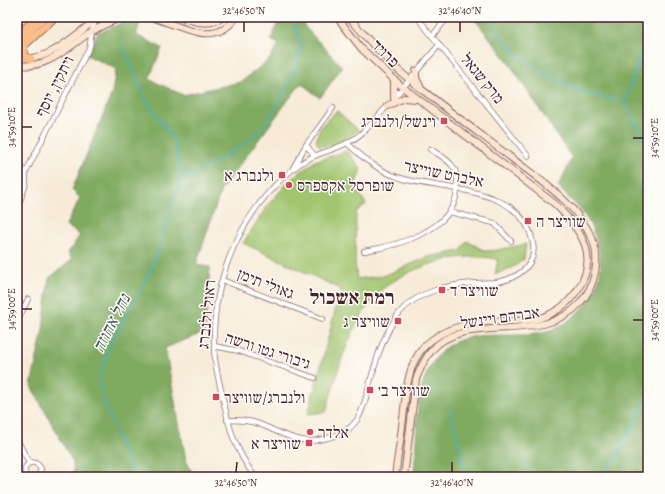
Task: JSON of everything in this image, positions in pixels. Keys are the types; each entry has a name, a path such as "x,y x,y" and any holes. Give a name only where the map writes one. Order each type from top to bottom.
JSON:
{"main road":[{"path":"17,35 38,17"},
{"path":"19,47 44,17"},
{"path":"19,47 56,17"},
{"path":"18,65 38,65 91,32 124,17"},
{"path":"151,17 191,31 206,34 226,28 236,17"},
{"path":"180,17 197,22 209,23 223,17"},
{"name":"פרויד","path":"338,17 361,48 402,88"},
{"name":"פרויד","path":"349,17 370,42 409,80"},
{"path":"17,57 31,59 48,54 99,18"},
{"path":"19,47 24,54 31,59"},
{"path":"416,71 416,78 422,89"},
{"path":"394,80 394,98"},
{"name":"אברהם ויינשל","path":"404,477 416,379 421,366 432,349 448,339 466,332 529,327 561,319 575,309 584,299 590,291 595,275 595,254 592,239 569,205 536,177 409,80"},
{"name":"אברהם ויינשל","path":"395,477 408,380 422,350 444,331 457,327 486,322 533,320 544,317 558,309 574,296 584,278 587,262 585,246 580,234 555,204 402,88"},
{"path":"387,106 404,98 419,100"},
{"path":"391,477 396,468"}],"street":[{"name":"מרק שגאל","path":"417,17 528,156"},
{"path":"432,36 448,17"},
{"name":"ויתקין, יוסף","path":"17,209 26,184 26,172 90,46 91,32 99,18"},
{"name":"ראול ולנברג","path":"255,477 236,447 227,420 216,365 214,346 218,300 230,254 241,232 266,196 293,168 314,155 347,143 363,131 387,106 439,45"},
{"name":"ראול ולנברג","path":"293,168 306,145 333,108"},
{"name":"אלברט שוייצר","path":"227,420 239,420 258,424 274,431 312,441 344,434 359,418 373,371 388,332 398,315 410,304 428,292 453,285 507,281 523,273 532,260 534,248 532,238 527,226 514,211 489,196 458,188 403,179 369,163 347,143"},
{"path":"306,145 314,155"},
{"path":"364,251 393,246 429,230 450,212 456,201 458,188 457,170 449,161 430,149"},
{"path":"17,170 26,172"},
{"path":"450,212 494,223 512,241"},
{"name":"גאולי תימן","path":"222,280 323,319"},
{"path":"17,322 28,299"},
{"name":"גיבורי גטו ורשה","path":"214,346 239,352 315,378"},
{"path":"17,438 29,463"},
{"path":"27,477 24,470 29,463"},
{"path":"29,463 36,463 40,467 41,472 38,477"}],"green space":[{"path":"277,17 301,17 305,27 342,67 320,98 301,83 221,190 196,265 210,267 205,332 165,348 186,460 194,477 74,477 73,462 31,386 43,330 49,278 72,260 68,253 80,235 66,225 80,198 72,190 112,93 116,69 87,55 98,33 124,22 141,19 136,35 162,48 149,79 183,95 241,82 270,59 279,44 271,40 280,18"},
{"path":"473,17 648,17 648,477 413,477 420,395 424,380 431,365 441,352 451,344 463,339 477,336 519,335 550,331 569,320 588,303 593,295 599,279 600,254 592,228 583,213 558,187 572,158 507,60"},
{"path":"337,111 358,130 344,140 333,145 322,146 317,144 318,134 322,125"},
{"path":"347,151 361,168 355,187 366,204 356,212 355,261 357,279 383,276 428,257 461,251 467,241 485,251 526,244 524,259 515,266 495,275 498,259 477,257 445,260 418,268 393,281 382,289 374,298 357,323 344,352 326,412 308,414 341,289 243,243 268,205 290,180 315,161"}],"waterway":[{"name":"נחל אחוזה","path":"181,180 200,171 235,150 252,138 267,121 288,84 298,60 300,46 293,17"},
{"path":"488,17 514,53 542,72 583,92 625,102 648,146"},
{"path":"625,102 648,30"},
{"name":"נחל אחוזה","path":"122,44 146,100 174,140 181,180 156,256 144,284 112,341 105,359 99,384 107,411 134,477"},
{"path":"601,477 618,455 648,396"},
{"path":"450,410 467,477"}],"place":[{"name":"וינשל/ולנברג","path":"444,121"},
{"name":"ולנברג א","path":"282,175"},
{"name":"שופרסל אקספרס","path":"289,185"},
{"name":"שוויצר ה","path":"528,221"},
{"name":"שוויצר ד","path":"442,290"},
{"name":"שוויצר ג","path":"398,321"},
{"name":"שוויצר ב׳","path":"370,390"},
{"name":"ולנברג/שוויצר","path":"216,397"},
{"name":"אלדר","path":"310,432"},
{"name":"שוויצר א","path":"309,443"}],"district":[{"name":"רמת אשכול","path":"352,297"}]}
